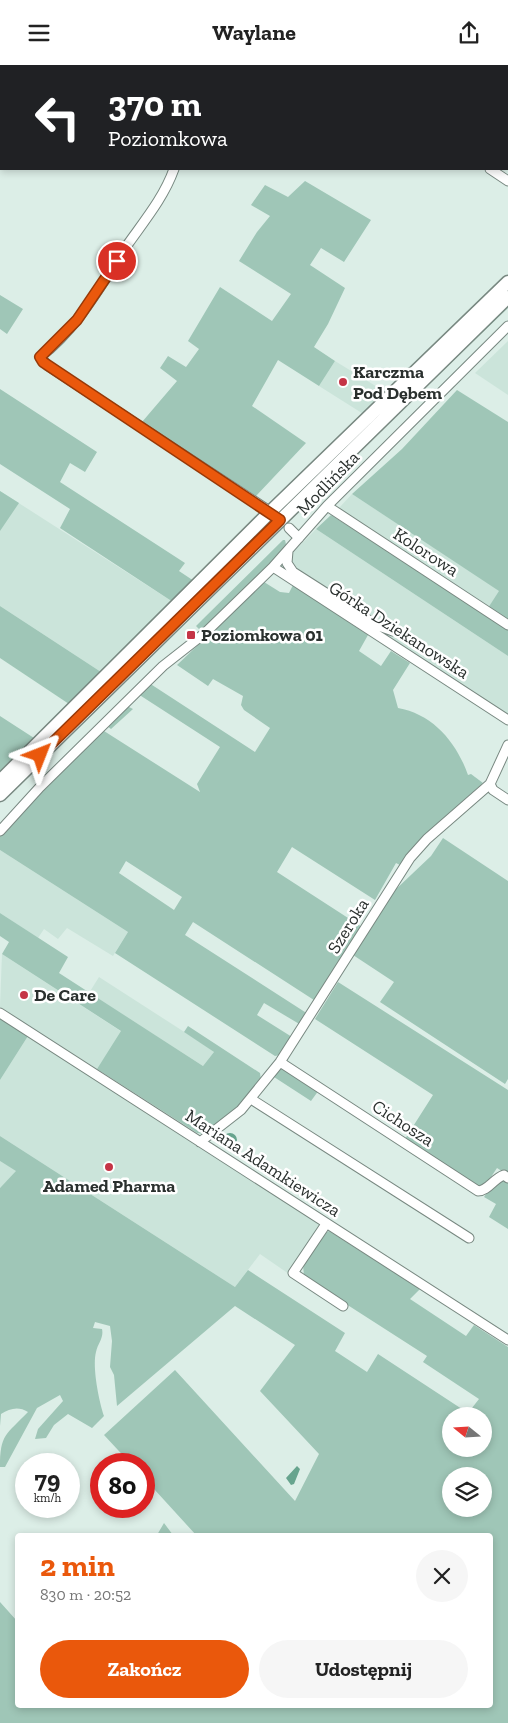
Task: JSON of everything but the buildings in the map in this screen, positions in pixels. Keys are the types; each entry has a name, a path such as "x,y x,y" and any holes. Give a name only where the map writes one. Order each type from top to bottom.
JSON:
{"highway":[{"path":"0,781 280,520 508,282"},
{"path":"0,795 508,297"}],"street":[{"path":"174,170 161,197 86,308 77,320 40,357 48,366 280,520 299,538"},
{"path":"492,170 508,181"},
{"name":"Modlińska","path":"0,831 40,787 163,666 203,634 272,567 326,506 508,326"},
{"name":"Kolorowa","path":"326,506 508,625"},
{"path":"288,551 287,563 293,572 376,625 393,631"},
{"name":"Górka Dziekanowska","path":"272,567 508,720"},
{"path":"508,745 490,784 493,789 508,800"},
{"name":"Szeroka","path":"200,1142 231,1119 251,1099 280,1062 410,858 427,839 490,784"},
{"name":"Mariana Adamkiewicza","path":"0,1013 508,1340"},
{"name":"Cichosza","path":"280,1062 478,1191 484,1190 499,1177 504,1175 508,1178"},
{"path":"251,1099 469,1238"},
{"path":"326,1224 293,1273 343,1306"}],"shaded area":[{"path":"305,181 371,220 344,262 321,248 310,265 345,288 328,324 314,347 335,361 319,386 278,360 252,406 306,443 256,496 142,422 177,381 160,368 168,356 186,367 199,349 188,341 220,287 272,321 291,294 239,261 257,232 270,216 251,205 265,185 288,197"},
{"path":"0,295 23,309 7,334 0,329"},
{"path":"508,302 508,308 289,519"},
{"path":"508,341 508,395 475,373"},
{"path":"335,361 387,393 365,415 319,386"},
{"path":"0,389 97,452 85,472 70,463 60,482 185,563 179,571 194,581 173,602 60,528 70,509 0,464"},
{"path":"457,390 508,422 508,621 488,608 499,591 352,494 402,449"},
{"path":"0,491 173,602 101,672 0,606"},
{"path":"0,491 19,503 0,531"},
{"path":"352,494 500,591 488,608 338,509"},
{"path":"331,515 508,628 508,656 316,529"},
{"path":"316,529 508,656 508,716 279,567"},
{"path":"285,540 287,549 275,558 201,631 196,626"},
{"path":"264,582 280,592 289,593 293,585 368,635 359,651 381,666 391,651 410,663 393,690 398,708 411,711 433,723 450,741 468,775 471,774 483,783 422,837 400,865 396,863 375,900 292,847 277,872 362,927 317,1002 193,922 185,935 308,1014 301,1025 264,1003 257,1015 292,1037 280,1055 275,1056 115,953 128,932 0,850 0,836 31,801 104,731 200,792 197,784 220,747 138,694 149,683 255,752 270,728 244,710 241,705 243,696 213,679 208,686 177,665","holes":["126,861 182,897 174,910 119,873"]},
{"path":"0,606 101,672 69,704 0,658"},
{"path":"127,706 133,709 111,729 107,726"},
{"path":"0,716 34,738 0,772"},
{"path":"443,838 508,881 508,1079 505,1084 380,1002 394,982 353,955 393,892 431,856"},
{"path":"0,850 128,932 113,956 67,928 58,939 44,929 38,938 0,913"},
{"path":"0,913 68,957 59,973 203,1066 214,1052 184,1032 188,1026 260,1073 261,1080 238,1108 203,1134 197,1133 97,1069 121,1031 2,954 9,942 0,936"},
{"name":"De Care","path":"2,954 122,1032 97,1069 0,1007"},
{"path":"99,977 214,1052 203,1066 89,993"},
{"path":"338,982 508,1090 508,1175 497,1168 485,1186 479,1187 405,1139 433,1095 315,1019"},
{"path":"0,1018 28,1036 0,1080"},
{"name":"Adamed Pharma","path":"28,1036 319,1223 319,1229 289,1274 260,1254 235,1287 0,1136 0,1080"},
{"path":"283,1066 319,1090 311,1101 274,1077"},
{"path":"230,1133 235,1135 237,1140 235,1145 230,1147 225,1145 223,1140 225,1135"},
{"path":"0,1136 235,1287 248,1270 345,1333 335,1351 367,1372 378,1354 459,1407 442,1407 442,1457 492,1457 492,1407 473,1407 479,1399 423,1362 427,1356 304,1277 303,1264 325,1233 329,1231 420,1289 410,1299 466,1336 474,1325 508,1347 508,1723 0,1723 0,1602 15,1619 15,1708 493,1708 493,1533 194,1533 155,1490 155,1453 121,1453 104,1435 175,1370 295,1501 319,1454 260,1391 295,1345 235,1306 117,1406 114,1375 110,1367 112,1341 110,1326 95,1322 93,1328 102,1329 102,1338 95,1358 95,1375 104,1416 92,1428 68,1414 54,1425 46,1438 35,1439 38,1429 63,1401 60,1395 37,1408 5,1467 0,1467 3,1441 9,1431 28,1412 18,1408 4,1412 1,1414 0,1426 0,1188 16,1171 0,1161"},
{"path":"0,1161 17,1171 0,1188"},
{"path":"502,1177 508,1181 508,1229 489,1217 496,1204 484,1197 496,1179"},
{"path":"297,1466 300,1469 294,1484 291,1485 286,1478"},
{"path":"164,1523 172,1533 158,1533"}],"place":[{"name":"Karczma Pod Dębem","path":"343,382"},
{"name":"Poziomkowa 01","path":"191,635"},
{"name":"De Care","path":"24,995"},
{"name":"Adamed Pharma","path":"109,1167"}],"route":[{"path":"40,755 280,520 271,512 43,362 40,357 77,320 117,261"}]}
